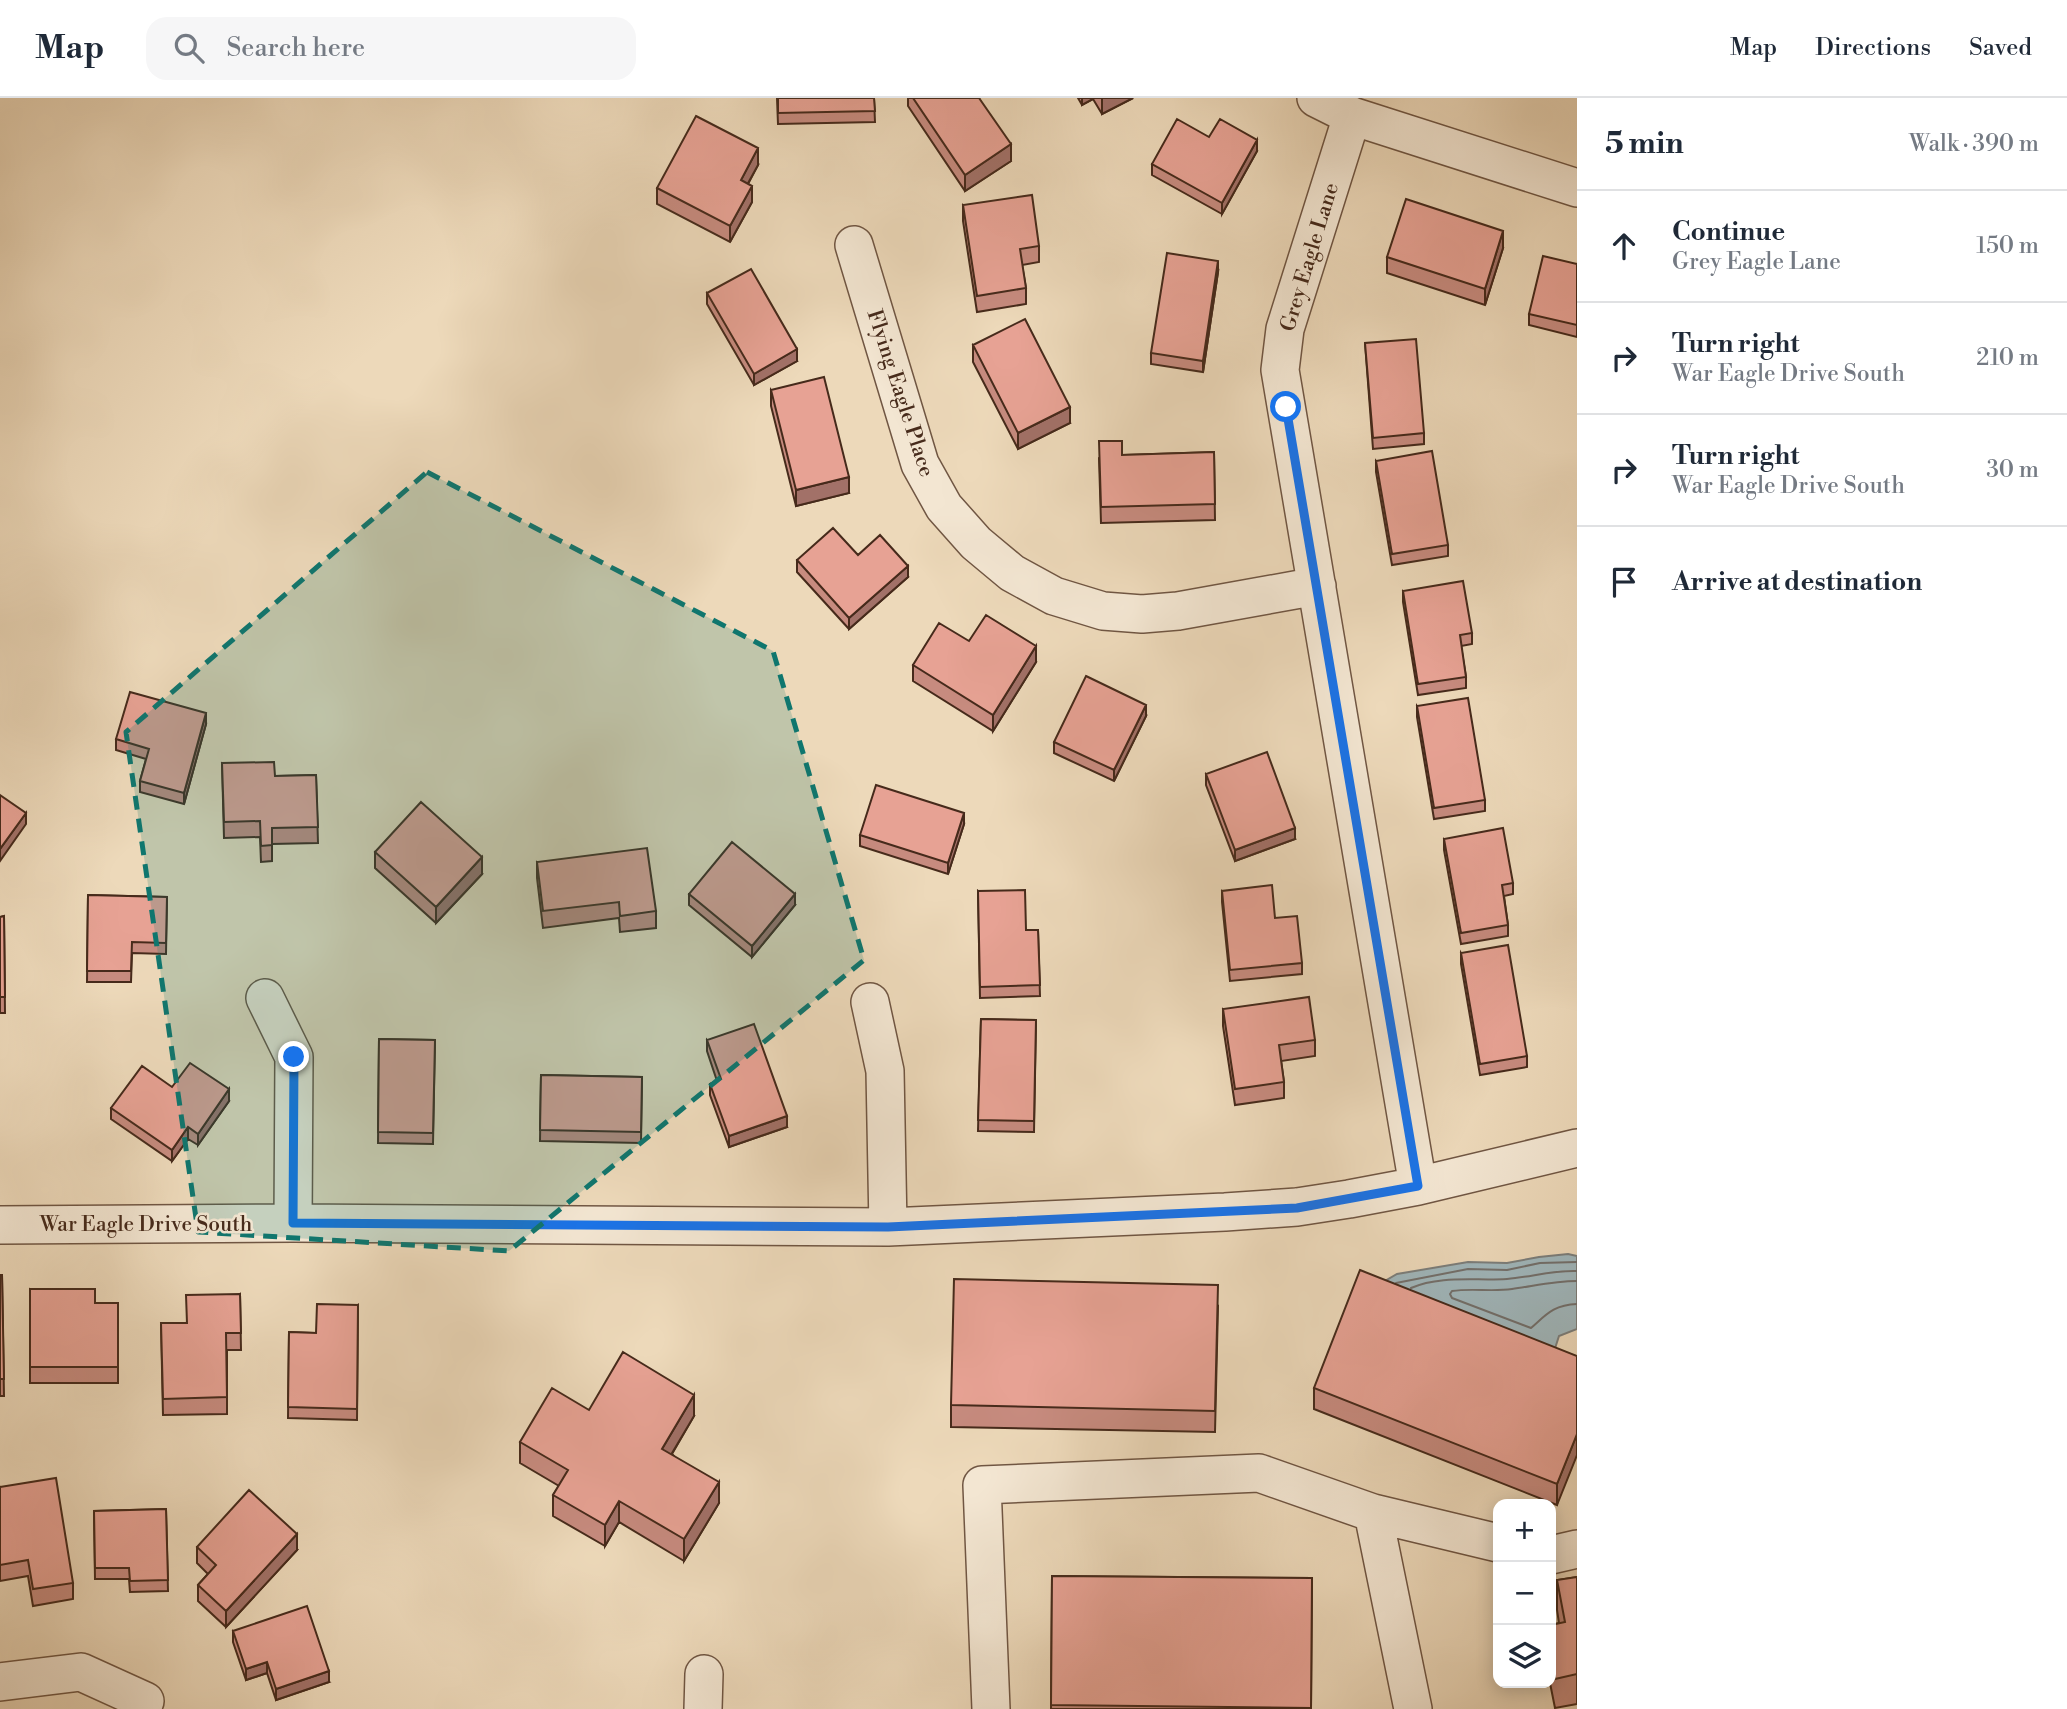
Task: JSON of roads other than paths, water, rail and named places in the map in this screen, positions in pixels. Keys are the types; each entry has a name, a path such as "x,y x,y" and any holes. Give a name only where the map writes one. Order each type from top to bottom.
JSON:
{"street":[{"path":"1316,98 1352,116 1577,188"},
{"name":"Grey Eagle Lane","path":"1352,116 1285,329 1280,370 1418,1186"},
{"name":"Flying Eagle Place","path":"854,245 920,464 944,507 976,543 1012,573 1054,596 1103,611 1142,614 1178,611 1317,586"},
{"path":"265,998 294,1057 293,1223"},
{"path":"870,1002 885,1071 888,1227"},
{"name":"War Eagle Drive South","path":"0,1225 293,1223 888,1227 1297,1208 1418,1186 1577,1148"},
{"path":"991,1709 982,1485 1259,1473 1373,1513 1493,1542"},
{"path":"1373,1513 1413,1709"},
{"path":"1556,1554 1577,1549"},
{"path":"0,1682 81,1672 145,1701"}],"water":[{"path":"1568,1254 1577,1256 1577,1329 1559,1336 1550,1364 1366,1292 1397,1274 1468,1262 1507,1263"}]}
